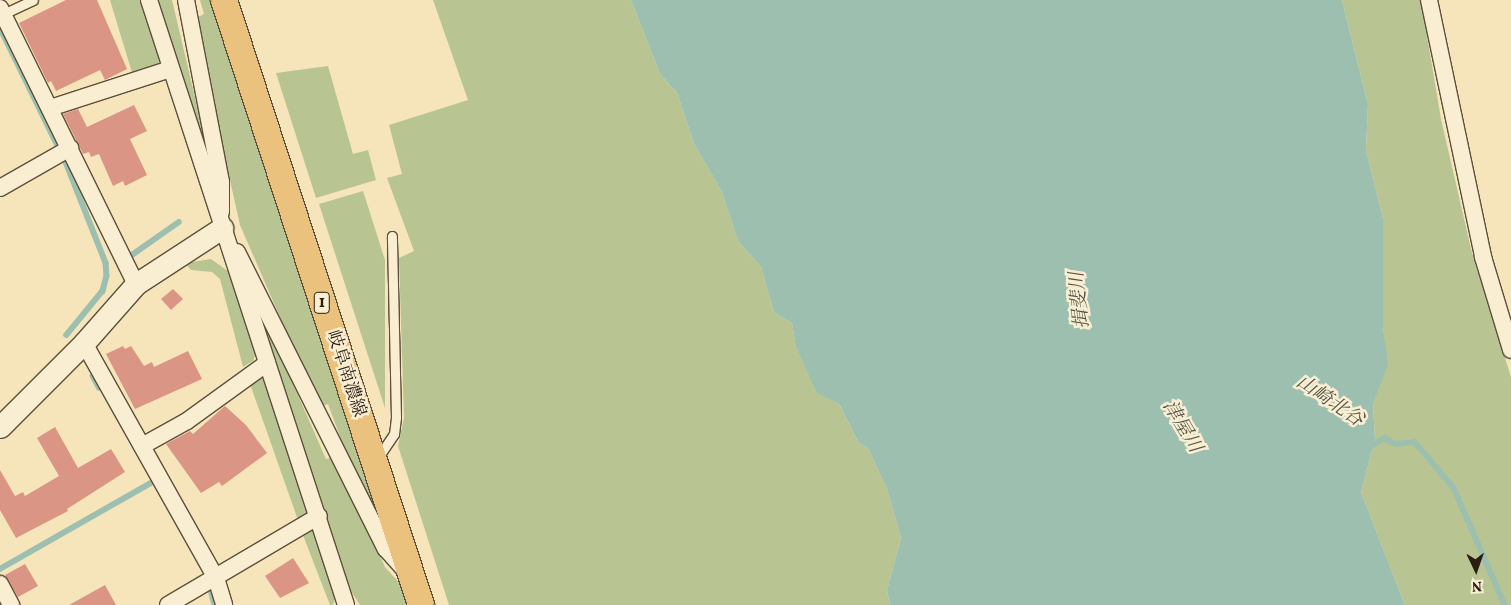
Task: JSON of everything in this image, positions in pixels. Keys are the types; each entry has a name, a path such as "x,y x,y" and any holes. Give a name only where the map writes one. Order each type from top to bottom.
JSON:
{"main road":[{"name":"岐阜南濃線","path":"224,0 420,605"}],"street":[{"path":"148,0 319,516 346,605"},
{"path":"186,0 221,182 222,228 246,267 386,549 412,577"},
{"path":"1430,0 1477,228 1511,350"},
{"path":"2,11 136,284"},
{"path":"50,108 170,69"},
{"path":"0,188 70,148"},
{"path":"0,428 84,343 136,284 222,228"},
{"path":"84,343 216,578 224,605"},
{"path":"142,446 187,421 267,362"},
{"path":"168,605 319,516"},
{"path":"0,584 11,605"}],"lane":[{"path":"2,11 33,0"},
{"path":"374,463 394,434 396,417 392,236"}],"green space":[{"path":"110,0 143,0 161,58 156,68 133,76"},
{"path":"156,0 172,0 214,178"},
{"path":"200,0 213,0 388,538 352,469 328,404 319,407 240,225 194,19 204,14"},
{"path":"433,0 631,0 660,74 677,93 694,144 722,192 738,241 761,267 774,313 792,323 796,348 817,392 839,404 858,442 868,448 887,489 901,538 887,590 890,605 449,605 398,446 404,418 399,258 414,251 387,178 402,174 389,125 468,100"},
{"path":"1342,0 1421,0 1441,119 1472,253 1511,377 1511,605 1405,605 1361,492 1375,439 1373,405 1387,364 1383,328 1383,218 1366,150 1368,104"},
{"path":"328,66 353,154 368,150 376,180 316,198 276,73"},
{"path":"363,191 385,260 385,408 319,204"},
{"path":"211,259 232,274 257,351 253,361 243,367 220,279 212,272 191,270 185,263"},
{"path":"244,272 326,459 335,457 385,567 404,588 409,605 360,605 351,591"},
{"path":"263,375 309,509 299,523 249,381"},
{"path":"308,527 316,530 337,594 333,605 330,605 301,530"}],"water":[{"path":"631,0 1342,0 1368,104 1366,150 1383,218 1383,328 1388,364 1373,405 1375,439 1361,492 1405,605 890,605 887,590 901,538 887,489 868,448 858,442 839,404 817,393 796,348 792,323 774,313 761,267 738,241 722,192 694,144 677,93 660,74"}],"building":[{"path":"66,0 97,0 127,69 105,80 100,70 56,91 51,81 48,83 19,23"},
{"path":"134,105 147,131 130,139 147,175 125,186 123,181 113,186 99,154 91,157 89,152 83,154 63,114 78,109 87,127"},
{"path":"173,289 183,299 171,310 161,299"},
{"path":"123,346 125,349 131,346 144,366 152,362 154,367 188,351 202,379 135,409 106,354"},
{"path":"225,406 246,425 267,453 222,486 219,482 201,493 166,444 190,431 193,434"},
{"path":"55,427 78,468 111,449 125,472 67,509 68,511 16,538 0,510 0,470 15,496 23,492 25,496 59,476 37,438"},
{"path":"293,558 309,583 280,598 265,576"},
{"path":"25,564 38,586 18,597 5,575"},
{"path":"105,585 116,605 69,605"}],"waterway":[{"path":"0,27 58,146"},
{"path":"66,162 106,263 107,276 103,291 67,335"},
{"path":"132,255 179,222"},
{"path":"93,376 99,387"},
{"name":"山崎北谷","path":"1365,444 1370,447 1384,438 1396,444 1415,442 1454,488 1505,605"},
{"path":"0,569 154,481"},
{"path":"211,590 215,605"}],"water label":[{"name":"揖斐川","path":"1081,300"},
{"name":"津屋川","path":"1181,427"}]}
